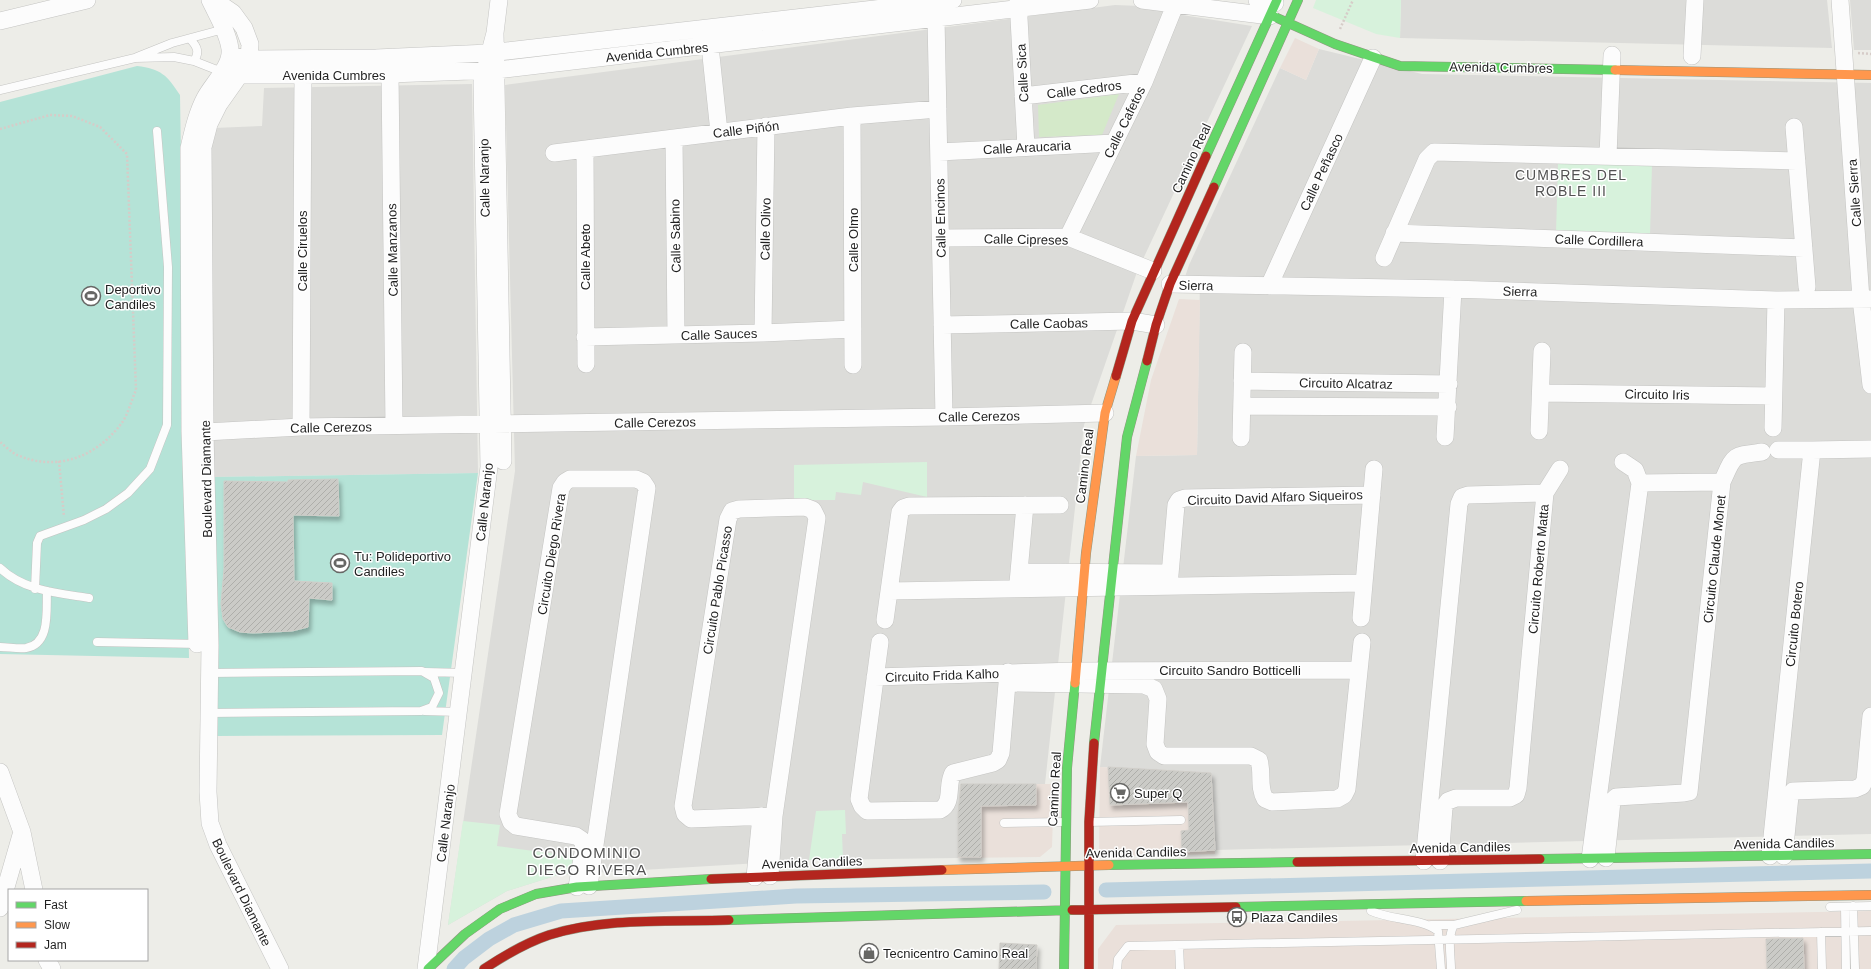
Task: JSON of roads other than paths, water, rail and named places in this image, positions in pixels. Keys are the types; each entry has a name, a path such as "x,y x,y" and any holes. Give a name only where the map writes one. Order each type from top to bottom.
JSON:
{"main road":[{"name":"Camino Real","path":"1064,969 1065,867 1092,760 1110,580 1127,437 1156,325 1170,284 1288,22 1297,10 1298,0"},
{"name":"Avenida Cumbres","path":"1274,6 1297,10"},
{"name":"Avenida Cumbres","path":"1274,6 1288,22 1335,44 1400,66 1612,58 1845,64 1871,75"},
{"name":"Camino Real","path":"1089,969 1089,866 1077,822 1067,768 1084,580 1104,413 1132,321 1153,271 1274,6"},
{"name":"Avenida Candiles","path":"427,969 465,934 500,909 536,894 583,886 763,876 1089,866 1871,854"},
{"path":"484,969 501,957 526,943 549,934 585,926 621,923 1355,904 1871,895"}],"street":[{"path":"0,21 87,0"},
{"path":"210,0 224,29 230,49 230,56"},
{"path":"214,0 233,13 244,28 250,44 249,59"},
{"name":"Calle Naranjo","path":"499,0 491,70 496,424 503,462"},
{"name":"Avenida Cumbres","path":"230,56 249,59 376,58 493,52 953,0"},
{"name":"Avenida Cumbres","path":"222,72 239,75 303,75 390,74 491,70 710,46 936,18 1019,4 1090,0"},
{"name":"Avenida Cumbres","path":"1142,0 1175,5 1274,6"},
{"name":"Avenida Cumbres","path":"1257,0 1274,6"},
{"path":"1692,56 1695,0"},
{"name":"Calle Sierra","path":"1840,0 1866,299 1871,385"},
{"name":"Calle Sica","path":"1019,4 1026,147"},
{"name":"Calle Cafetos","path":"1068,237 1144,82 1175,5"},
{"name":"Calle Encinos","path":"936,18 944,417"},
{"path":"710,46 719,132"},
{"name":"Boulevard Diamante","path":"230,56 222,72 205,98 195,123 189,148 190,431 203,645 210,673 208,792 210,824 218,845 280,969"},
{"name":"Calle Peñasco","path":"1269,286 1373,58"},
{"path":"1608,156 1612,58"},
{"name":"Boulevard Diamante","path":"203,645 205,432 203,147 209,124 219,104 249,59"},
{"name":"Calle Manzanos","path":"390,74 394,426"},
{"name":"Calle Ciruelos","path":"301,427 303,75"},
{"name":"Calle Cedros","path":"1024,96 1144,82"},
{"name":"Calle Piñón","path":"554,153 852,116 938,109"},
{"name":"Calle Olmo","path":"852,116 854,365"},
{"name":"Calle Olivo","path":"763,333 766,126"},
{"path":"1794,127 1807,287"},
{"name":"Calle Sabino","path":"674,138 676,335"},
{"name":"Calle Araucaria","path":"939,152 1114,143"},
{"name":"Calle Abeto","path":"585,150 586,364"},
{"path":"1384,258 1427,159 1434,152 1797,161"},
{"name":"Calle Cordillera","path":"1394,233 1804,248"},
{"name":"Calle Cipreses","path":"941,238 1068,237 1153,271"},
{"name":"Sierra","path":"1170,284 1453,289 1776,300 1866,299"},
{"path":"1445,437 1448,408 1453,289"},
{"path":"1773,428 1776,300"},
{"name":"Calle Caobas","path":"942,325 1132,321 1156,325"},
{"name":"Calle Sauces","path":"585,337 763,333 853,329"},
{"path":"1540,431 1542,351"},
{"path":"1241,438 1243,352"},
{"name":"Circuito Alcatraz","path":"1242,381 1449,384"},
{"name":"Circuito Iris","path":"1541,393 1774,396"},
{"name":"Circuito Alcatraz","path":"1242,406 1448,408"},
{"name":"Calle Cerezos","path":"205,432 301,427 944,417 1104,413"},
{"name":"Calle Naranjo","path":"427,969 489,467 496,424"},
{"name":"Circuito Botero","path":"1777,856 1812,450"},
{"path":"1722,482 1732,460 1737,456 1770,451 1871,450"},
{"path":"1598,859 1640,483 1634,470 1623,462"},
{"name":"Circuito David Alfaro Siqueiros","path":"1361,618 1374,469"},
{"path":"1545,494 1560,469"},
{"name":"Circuito Diego Rivera","path":"570,479 636,479 643,482 647,488 583,886 584,847 582,840 576,836 516,826 511,822 508,814 561,488 564,482 570,479"},
{"name":"Circuito Claude Monet","path":"1598,859 1612,801 1616,797 1689,792 1722,482 1640,483"},
{"name":"Circuito David Alfaro Siqueiros","path":"1170,579 1176,505 1179,500 1185,498 1372,494"},
{"name":"Circuito Roberto Matta","path":"1545,494 1518,788 1516,795 1510,798 1456,798 1448,801 1444,807 1432,861 1459,504 1462,497 1468,495 1545,494"},
{"path":"1019,580 1025,505"},
{"path":"885,620 900,512 904,508 909,506 1060,505"},
{"name":"Circuito Pablo Picasso","path":"763,876 768,816 817,518 813,510 805,507 739,509 732,511 728,519 683,806 685,814 691,819 768,816"},
{"path":"890,591 1019,580 1170,579 1364,583"},
{"name":"Circuito Frida Kalho","path":"880,642 859,799 862,806 867,811 940,810 945,807 948,802 951,777 953,773 956,771 993,763 998,760 1001,753 1008,678"},
{"name":"Circuito Sandro Botticelli","path":"1100,677 1144,685 1154,689 1158,699 1155,744 1158,752 1164,756 1251,756 1259,760 1262,768 1261,792 1265,799 1272,802 1337,799 1344,795 1347,789 1362,642"},
{"name":"Circuito Sandro Botticelli","path":"1100,677 1359,670"},
{"name":"Circuito Frida Kalho","path":"875,677 1100,677"},
{"path":"1777,856 1790,796 1793,790 1855,789 1862,786 1865,780 1871,716"},
{"path":"0,772 22,832 34,889"},
{"path":"0,908 22,832"}],"lane":[{"path":"0,90 135,58 172,43 224,29"},
{"path":"190,39 196,45 198,53 194,61"},
{"path":"135,58 174,57 194,61 222,72"},
{"path":"35,589 37,543 40,536 84,520 101,511 128,493 150,469 167,425 168,267 157,131"},
{"path":"0,568 7,575 35,589 88,598"},
{"path":"0,647 27,648 40,641 45,629 47,591"},
{"path":"97,642 203,645"},
{"path":"421,711 432,706 439,693 438,686 434,678 422,672"},
{"path":"210,673 464,673"},
{"path":"209,713 459,712"},
{"path":"1004,823 1181,820"},
{"path":"1778,896 1818,906 1871,906"},
{"path":"1355,904 1382,916 1431,925 1454,925 1481,920 1548,901"},
{"path":"1282,916 1300,906"},
{"path":"1849,906 1854,931 1855,969"},
{"path":"1846,969 1845,931 1849,906"},
{"path":"1181,908 1195,915"},
{"path":"1431,925 1438,931 1440,939 1441,969"},
{"path":"1451,969 1450,939 1451,930 1454,925"},
{"path":"1117,969 1118,959 1128,946 1871,931"},
{"path":"1821,932 1822,969"},
{"path":"1179,945 1180,969"}],"waterway":[{"path":"1106,890 1871,871"},
{"path":"454,969 464,958 489,939 514,925 561,911 796,896 1044,892"}],"place":[{"name":"Deportivo Candiles","path":"91,296"},
{"name":"Tu: Polideportivo Candiles","path":"340,563"},
{"name":"Super Q","path":"1120,793"},
{"name":"Plaza Candiles","path":"1237,917"},
{"name":"Tecnicentro Camino Real","path":"869,953"}],"district":[{"name":"CUMBRES DEL ROBLE III","path":"1571,184"},
{"name":"CONDOMINIO DIEGO RIVERA","path":"587,862"}]}
